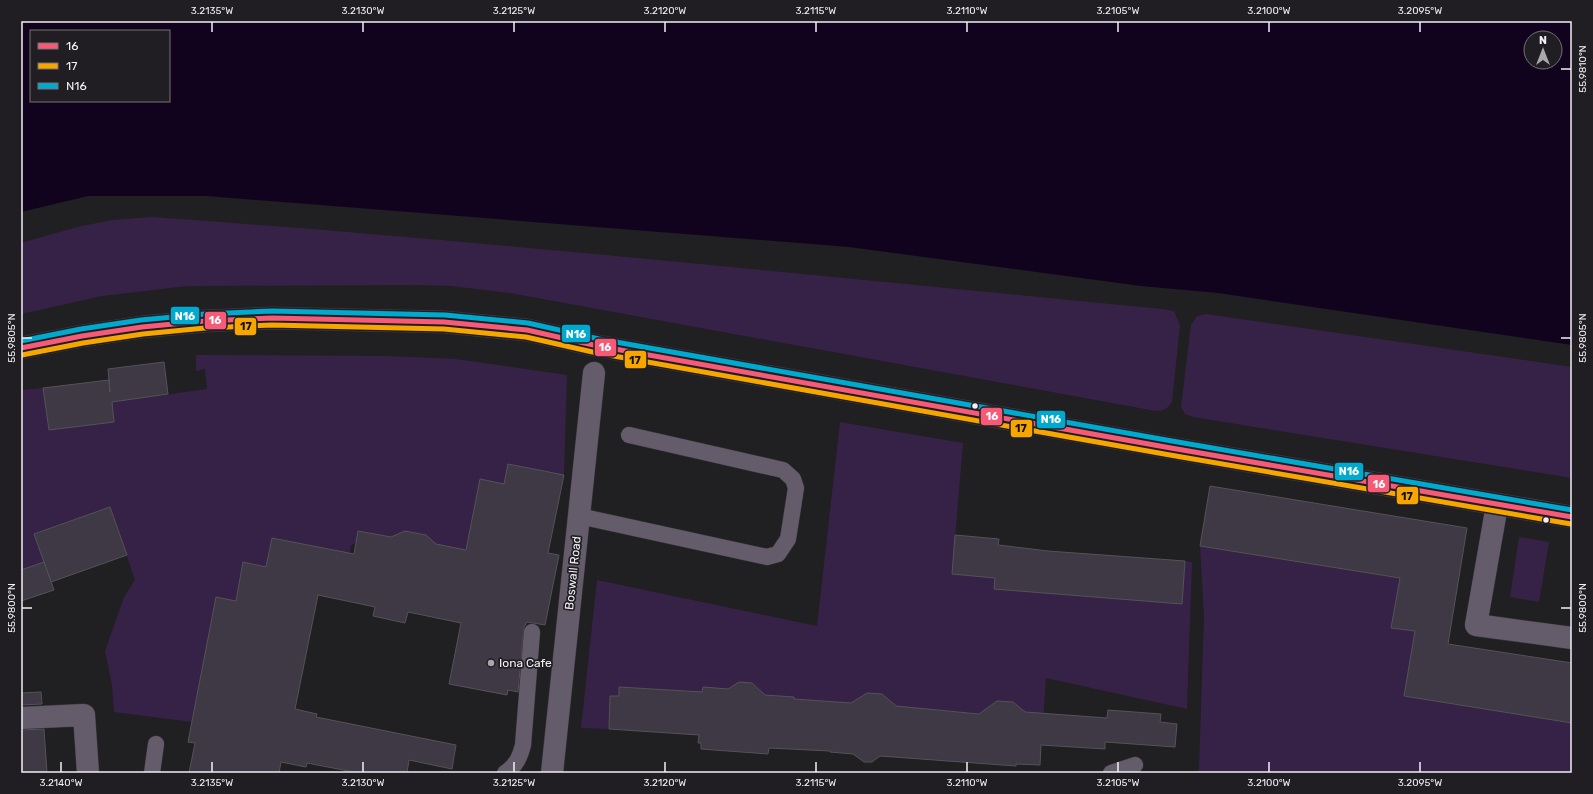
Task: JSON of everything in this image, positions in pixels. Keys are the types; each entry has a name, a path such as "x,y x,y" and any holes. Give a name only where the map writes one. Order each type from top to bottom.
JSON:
{"main road":[{"path":"21,348 82,336 205,320 272,318 444,322 527,330 598,346 1572,517"}],"street":[{"name":"Boswall Road","path":"552,773 594,373"},
{"path":"1497,505 1476,625 1572,638"},
{"path":"21,718 84,715 88,773"}],"lane":[{"path":"579,516 766,557 778,554 788,539 796,488 793,479 783,470 629,435"},
{"path":"505,773 510,770 519,760 523,745 532,632"},
{"path":"152,773 156,744"},
{"path":"1111,773 1135,765"}],"shaded area":[{"path":"21,21 1572,21 1572,345 1218,293 1141,286 849,247 207,196 88,196 21,212"},
{"path":"152,217 532,248 1163,309 1174,311 1180,325 1172,402 1166,409 1156,411 510,293 451,286 188,286 102,296 21,314 21,243 77,227 112,220"},
{"path":"1206,314 1572,367 1572,478 1193,417 1185,414 1181,407 1191,325 1197,316"},
{"path":"196,355 387,356 456,359 567,375 564,475 504,484 466,550 436,544 405,531 391,537 358,531 356,542 351,546 349,559 324,576 329,549 272,538 266,567 243,563 236,601 216,597 192,722 114,712 112,685 105,651 124,597 135,580 110,507 34,534 44,562 21,570 21,390 43,388 49,430 114,422 112,402 207,389 205,369 196,371"},
{"path":"840,422 963,443 952,574 995,578 1182,603 1185,561 1192,562 1187,709 1046,678 1043,720 1023,718 1013,702 997,701 986,709 986,714 891,706 891,702 887,698 875,693 862,696 857,699 856,703 793,702 793,697 759,694 760,690 752,683 702,695 688,691 619,687 619,696 610,696 609,729 581,728 597,580 817,626"},
{"path":"1519,537 1549,542 1539,602 1510,597"},
{"path":"1200,546 1387,576 1388,569 1401,571 1392,628 1415,631 1405,696 1572,723 1572,773 1191,773 1199,770 1204,616"}],"building":[{"path":"164,362 168,394 112,402 114,422 49,430 43,388 109,380 108,369"},
{"path":"508,464 564,475 548,553 559,555 545,625 527,622 524,627 518,692 508,690 507,695 449,684 461,623 408,612 405,623 373,616 375,607 318,595 295,709 317,714 316,717 456,745 452,769 409,760 407,773 359,773 307,763 306,767 281,762 279,773 189,773 195,743 188,742 216,597 236,601 243,562 266,567 272,538 354,554 358,531 391,537 405,531 426,535 436,544 466,550 480,479 504,484"},
{"path":"1210,486 1467,528 1448,644 1572,663 1572,723 1404,696 1415,631 1391,628 1400,578 1200,546"},
{"path":"110,507 127,555 51,582 34,534"},
{"path":"955,535 999,539 998,545 1048,551 1185,561 1182,604 994,589 995,578 952,574"},
{"path":"44,562 54,590 21,601 21,570"},
{"path":"739,682 752,683 765,695 794,697 794,699 851,703 867,693 882,694 896,706 979,714 997,701 1013,702 1025,712 1107,718 1108,710 1161,714 1160,722 1177,724 1175,747 1105,742 1105,749 1041,745 1040,765 1016,764 1016,766 880,756 872,762 864,762 853,754 830,751 769,748 768,754 701,749 701,743 698,743 699,735 609,729 610,696 619,696 619,687 702,692 703,687 728,689"},
{"path":"41,692 42,704 21,705 21,693"},
{"path":"44,729 47,773 21,773 21,730"}],"transit line":[{"name":"N16","path":"21,341 81,329 141,320 205,314 272,311 445,315 528,323 599,339 1172,441 1572,510"},
{"name":"16","path":"21,348 82,336 142,327 205,321 272,318 444,322 527,330 598,346 1171,448 1572,517"},
{"name":"17","path":"22,355 83,343 143,334 205,328 272,325 444,329 526,337 597,353 1170,455 1571,524"}],"place":[{"name":"Iona Cafe","path":"491,663"}]}
